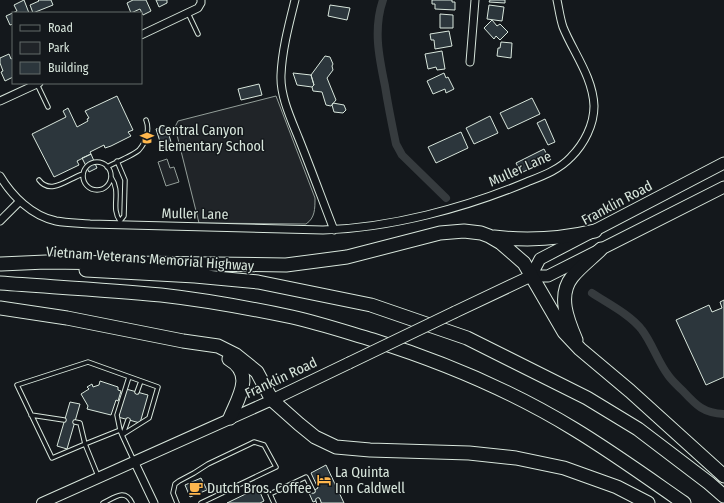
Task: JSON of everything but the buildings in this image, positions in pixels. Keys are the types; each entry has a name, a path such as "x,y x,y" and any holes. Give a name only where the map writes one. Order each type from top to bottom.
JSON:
{"highway":[{"path":"0,264 46,262 286,265 347,256 440,233 464,231 514,239 545,240 595,231"},
{"path":"490,236 501,243 524,263 564,332 580,349 630,391 724,476"},
{"path":"580,349 565,306 565,294 571,278 601,249"},
{"name":"Vietnam Veterans Memorial Highway","path":"0,264 195,276 258,282 371,305 466,338 587,398 638,429 709,482 724,496"},
{"path":"0,283 162,296 236,307 292,317 327,326 401,349 484,382 531,405 573,429 684,503"},
{"path":"0,308 68,318 183,341 218,346 236,355 256,372 272,400 298,424 316,437 336,447 370,450 469,453 516,458 564,468 617,487 648,503"},
{"path":"183,341 221,354 239,367 244,384 230,418"}],"main road":[{"name":"Franklin Road","path":"531,276 540,259 724,164"},
{"name":"Franklin Road","path":"42,503 272,400 531,276 548,276 724,187"}],"street":[{"path":"295,0 287,35 281,75 282,87 285,102 334,230"},
{"path":"470,62 475,0"},
{"name":"Muller Lane","path":"0,176 7,187 20,201 38,214 55,221 90,224 120,223 334,230 371,226 445,210 508,190 552,172 570,158 582,144 592,123 594,106 592,90 563,26 557,0"},
{"path":"142,35 198,8 201,2"},
{"path":"0,101 36,84"},
{"path":"0,221 20,201"},
{"path":"134,461 154,503"}],"lane":[{"path":"188,13 198,34"},
{"path":"38,84 48,107"},
{"path":"107,167 138,151 147,136 148,128 146,120"},
{"path":"111,177 107,186 100,190 95,190 84,183 83,174 84,170 90,164 99,163 107,167 115,184 115,215 120,223 124,216 125,180 117,161"},
{"path":"39,180 44,186 53,187 83,174"},
{"path":"120,430 52,458 17,384 88,362 158,387 148,418 122,435"},
{"path":"129,377 117,415 120,430 134,461"},
{"path":"137,392 141,381"},
{"path":"31,415 64,420"},
{"path":"122,435 128,420"},
{"path":"75,422 80,423 85,444 98,477"},
{"path":"177,503 173,493 175,484 179,481 208,464 254,442 264,445 276,467 201,503"},
{"path":"274,503 270,494 306,477 313,491"},
{"path":"103,503 122,494 130,497 132,503"}],"green space":[{"path":"276,96 315,198 315,209 313,216 306,224 199,223 175,127 178,121"},
{"path":"167,159 170,168 174,167 179,182 166,186 158,162"}],"waterway":[{"path":"383,0 378,22 378,43 396,144 402,155 446,198"},
{"path":"592,293 632,319 646,335 661,364 670,377 692,400 705,410 724,414"}],"place":[{"name":"Central Canyon Elementary School","path":"147,138"},
{"name":"La Quinta Inn Caldwell","path":"324,480"},
{"name":"Dutch Bros. Coffee","path":"196,488"}]}
